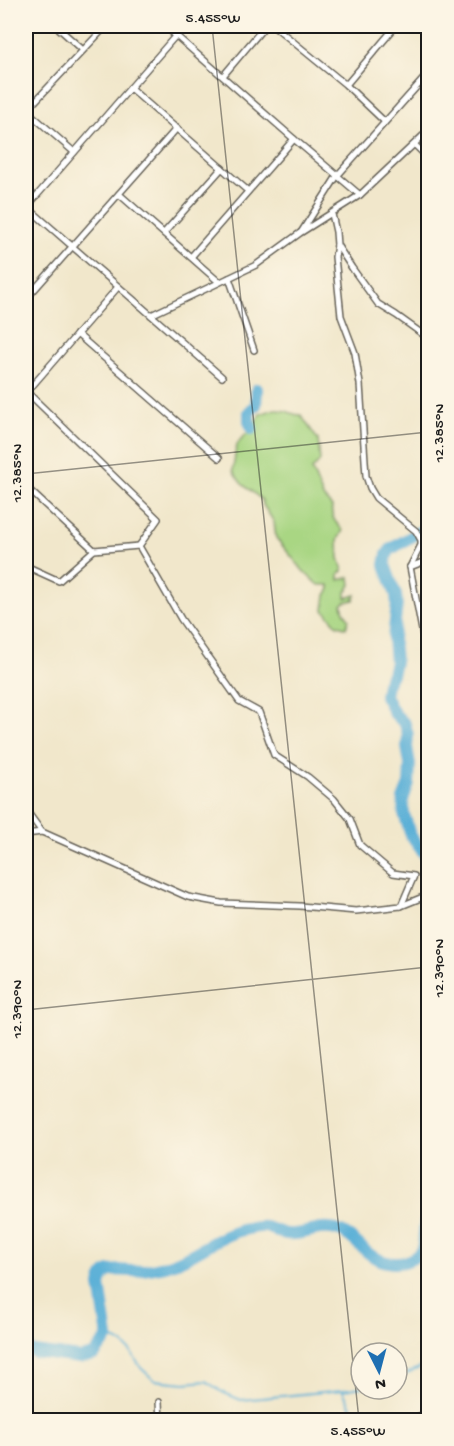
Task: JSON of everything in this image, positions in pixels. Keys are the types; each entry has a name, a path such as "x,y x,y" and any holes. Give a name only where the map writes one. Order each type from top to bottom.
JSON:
{"street":[{"path":"56,26 83,50"},
{"path":"74,152 26,111 106,26"},
{"path":"165,26 360,195"},
{"path":"184,26 26,207 222,377"},
{"path":"223,76 265,26"},
{"path":"274,26 346,85 385,122"},
{"path":"346,85 396,26"},
{"path":"300,233 337,176 429,74"},
{"path":"130,88 248,191"},
{"path":"26,299 177,128"},
{"path":"151,315 256,265 300,233 360,195 429,131"},
{"path":"191,257 294,139"},
{"path":"414,145 429,158"},
{"path":"164,232 222,168"},
{"path":"119,194 219,282"},
{"path":"332,214 336,232 335,257 341,316 355,354 360,384 368,482 376,498 416,531 421,540 421,545 410,567 426,632 429,662"},
{"path":"337,244 378,304 429,338"},
{"path":"229,278 254,350"},
{"path":"26,566 59,581 94,550 139,546 159,519 26,392 118,287"},
{"path":"77,334 219,458"},
{"path":"26,487 94,550"},
{"path":"139,546 181,619 239,701 260,712 274,755 308,777 334,799 350,819 360,845 393,873 414,876 401,906"},
{"path":"410,567 429,560"},
{"path":"26,810 42,832 188,897 221,903 356,911 401,906 429,895"},
{"path":"26,834 42,832"},
{"path":"159,1402 160,1420"},
{"path":"411,1420 429,1412"}],"green space":[{"path":"275,409 301,415 318,440 320,461 312,470 323,497 332,507 334,520 343,530 338,540 339,558 343,570 339,574 339,580 350,577 351,585 346,592 346,598 356,595 354,600 342,605 349,619 346,628 337,625 324,610 329,585 319,585 305,573 276,538 274,522 262,500 241,483 233,471 236,447 240,440 252,429 260,414"}],"waterway":[{"path":"252,429 249,412 256,405 257,389"},
{"path":"428,482 424,498 426,528 391,549 387,554 385,565 397,604 393,638 395,662 385,696 394,713 405,724 408,735 409,784 403,799 404,814 411,836 428,857"},
{"path":"26,1348 34,1352 80,1358 94,1355 108,1337 100,1285 105,1274 112,1270 142,1270 171,1264 235,1232 261,1227 287,1234 324,1229 336,1230 344,1233 376,1258 384,1262 402,1263 420,1252 428,1216"},
{"path":"108,1337 122,1343 141,1368 154,1380 185,1383 206,1381 222,1392 241,1400 349,1389"},
{"path":"409,1373 428,1364"},
{"path":"343,1391 357,1420"}]}
